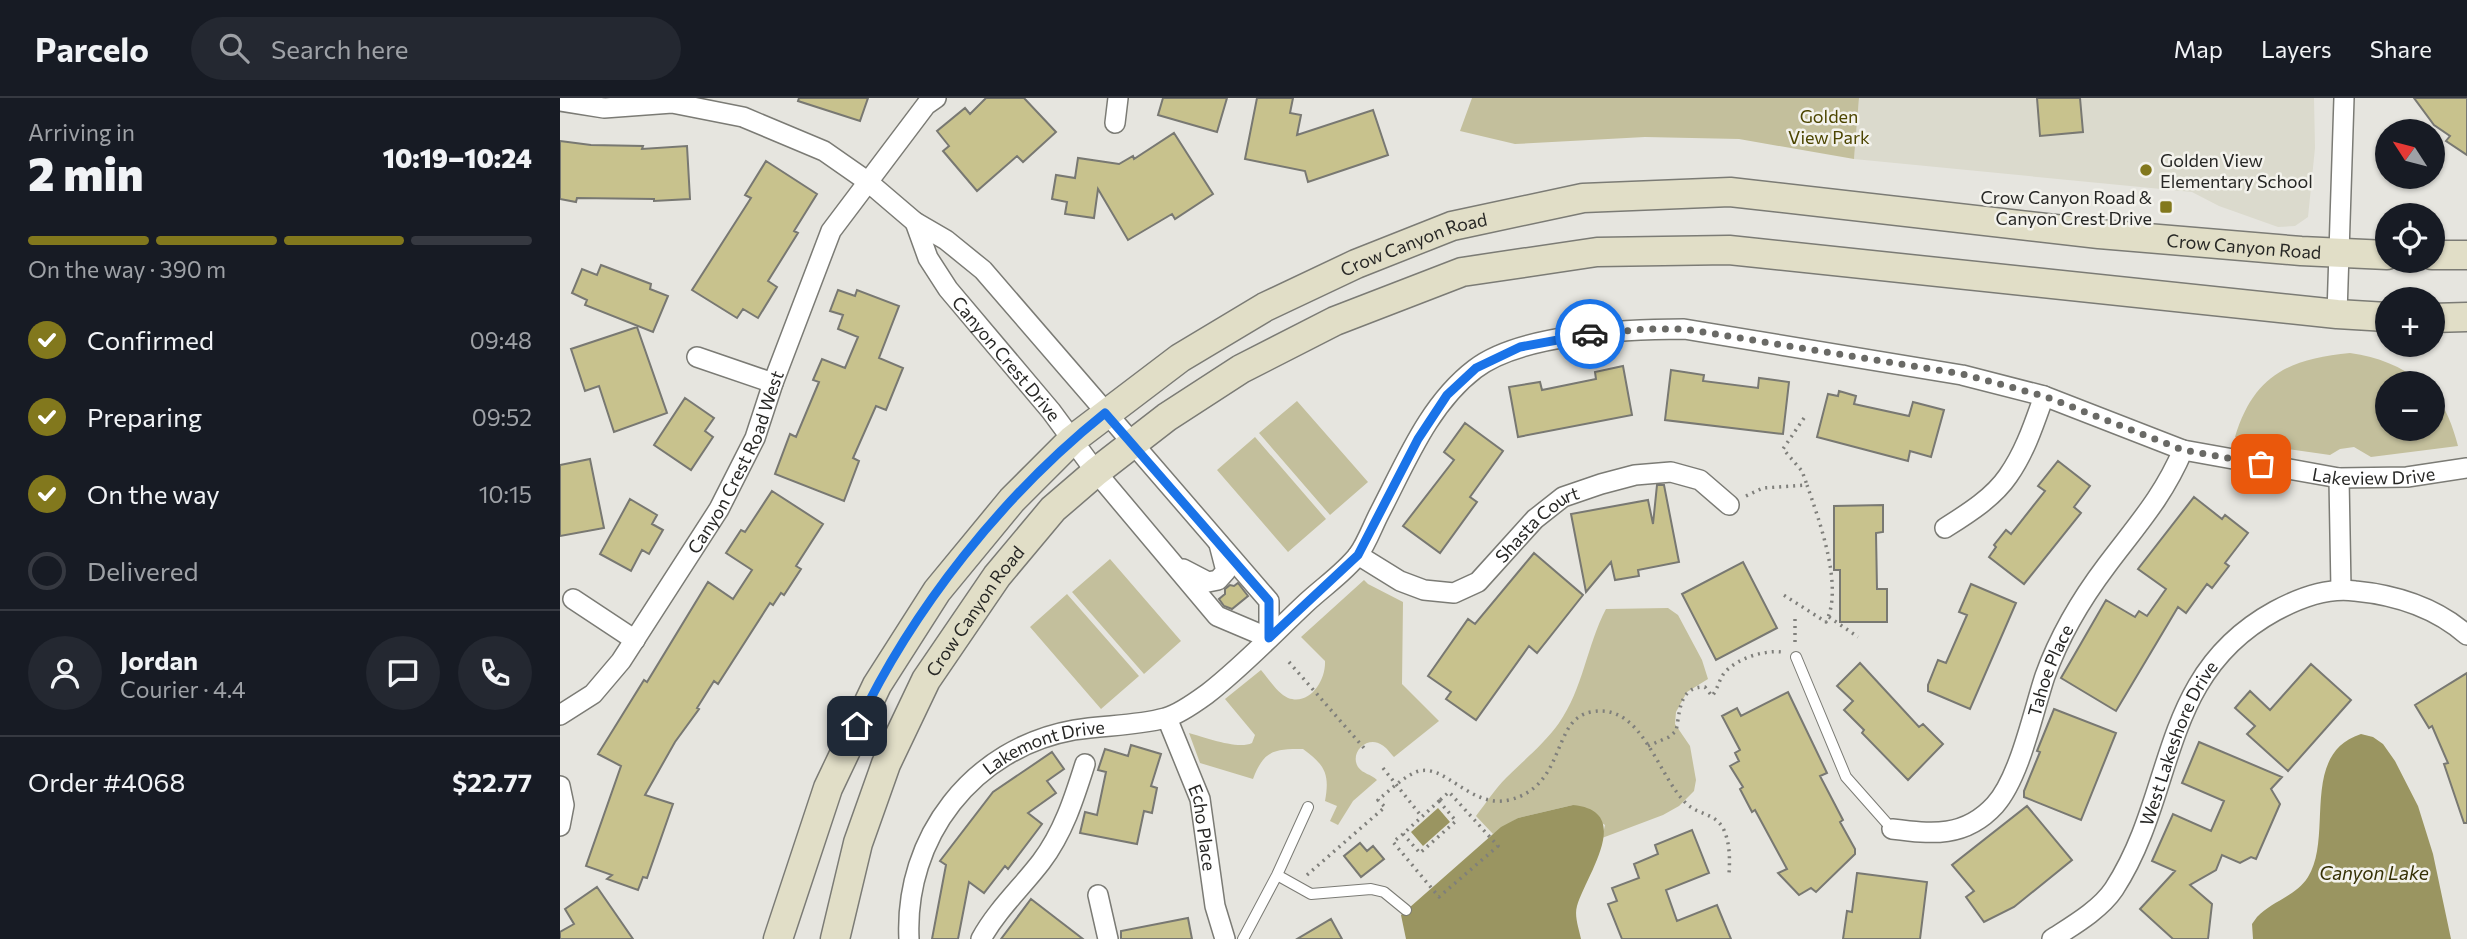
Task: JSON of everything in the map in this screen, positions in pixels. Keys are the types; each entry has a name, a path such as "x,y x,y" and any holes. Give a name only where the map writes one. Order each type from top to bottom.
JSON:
{"main road":[{"name":"Crow Canyon Road","path":"778,939 828,788 877,685 937,591 1012,500 1072,440 1180,358 1265,307 1356,264 1452,226 1583,198 1730,192 2099,234 2375,255"},
{"name":"Crow Canyon Road","path":"835,939 858,843 881,777 926,680 997,576 1053,509 1167,417 1241,369 1335,320 1462,272 1597,252 1729,250 2375,316"},
{"path":"2445,255 2467,255"},
{"path":"2445,318 2467,317"}],"street":[{"name":"Canyon Crest Road West","path":"560,715 593,695 635,640 719,509 755,438 831,231 926,106 936,98"},
{"path":"1115,123 1118,98"},
{"path":"2337,314 2344,98"},
{"name":"Canyon Crest Drive","path":"560,102 604,108 672,101 743,117 824,151 867,181 915,222 946,240 983,270 1254,582 1269,601 1269,638 1217,616 948,289 929,258 915,222"},
{"name":"Lakeview Drive","path":"1269,638 1358,555 1418,439 1447,395 1476,368 1520,347 1593,333 1684,329 1962,374 2044,396 2183,450 2339,478 2407,477 2467,468"},
{"path":"697,357 773,383"},
{"path":"1945,528 1975,508 2007,477 2029,438 2044,396"},
{"name":"Tahoe Place","path":"1892,829 1932,834 1956,830 1979,819 1996,804 2009,783 2058,645 2106,566 2150,512 2171,478 2183,450"},
{"name":"Shasta Court","path":"1358,555 1400,581 1424,590 1454,593 1478,582 1535,519 1563,497 1601,484 1635,475 1671,472 1700,480 1729,505"},
{"path":"2339,478 2341,589 2408,600 2452,622 2467,635"},
{"path":"1173,564 1208,582 1219,580 1226,571 1218,540"},
{"name":"West Lakeshore Drive","path":"2052,939 2081,920 2112,892 2134,854 2179,723 2197,684 2224,647 2253,623 2284,606 2314,594 2341,589"},
{"path":"573,600 635,640"},
{"name":"Lakemont Drive","path":"909,939 913,882 925,847 944,813 970,781 1004,755 1034,741 1072,730 1167,718 1206,694 1269,638"},
{"name":"Echo Place","path":"1167,718 1200,799 1215,906 1226,939"},
{"path":"981,939 991,921 1041,862 1059,834 1074,801 1085,764"},
{"path":"560,786 565,805 560,826"},
{"path":"1098,895 1108,939"}],"lane":[{"path":"1796,657 1846,777 1892,829"},
{"path":"1243,939 1285,859 1308,807"},
{"path":"1277,875 1311,894 1371,889 1392,897 1406,910"}],"path":[{"path":"1782,594 1826,622 1829,617 1833,595 1825,536 1802,471 1783,449 1804,418"},
{"path":"1729,505 1763,488 1807,485"},
{"path":"1829,617 1858,637"},
{"path":"1648,746 1669,737 1675,731 1679,706 1691,690 1704,687 1712,696 1723,675 1735,663 1779,651 1796,657 1795,619"},
{"path":"1289,662 1364,748"},
{"path":"1285,859 1306,875 1385,807 1378,800 1418,771 1429,770 1488,801 1511,799 1533,790 1544,780 1574,720 1588,712 1604,711 1624,717 1648,746 1690,807 1717,819 1728,842 1729,874"},
{"path":"1383,768 1422,817"},
{"path":"1450,792 1498,846 1439,897 1393,842 1439,801 1450,792"},
{"path":"1402,834 1420,853 1456,821 1439,801"}],"shaded area":[{"name":"Golden View Elementary School","path":"1859,98 2314,98 2315,148 2308,217 2295,226 2278,227 2219,206 2192,192 1854,159"}],"green space":[{"name":"Golden View Park","path":"1472,98 1859,98 1854,159 1739,139 1645,137 1515,144 1460,131"},
{"path":"2350,353 2389,363 2404,371 2375,371 2375,441 2445,441 2445,410 2458,446 2371,457 2354,447 2340,449 2330,455 2254,444 2235,437 2252,399 2264,385 2292,366"},
{"path":"1297,401 1368,482 1330,515 1259,433"},
{"path":"1255,437 1326,519 1288,552 1217,470"},
{"path":"1110,559 1181,641 1144,674 1072,592"},
{"path":"1364,580 1403,602 1402,684 1439,721 1394,757 1377,742 1361,747 1356,756 1358,767 1377,780 1353,801 1338,825 1330,821 1337,806 1325,801 1327,784 1324,771 1303,749 1271,753 1261,762 1253,779 1200,763 1189,733 1230,744 1252,743 1255,735 1225,699 1261,670 1284,696 1296,699 1310,695 1320,683 1325,661 1301,637"},
{"path":"1067,594 1139,676 1101,709 1030,627"},
{"path":"1668,608 1678,615 1702,660 1708,679 1687,692 1676,712 1675,724 1690,746 1696,780 1694,791 1679,806 1663,815 1602,838 1605,825 1573,805 1518,818 1493,834 1476,816 1502,782 1559,723 1574,696 1606,609"}],"water":[{"name":"Canyon Lake","path":"2361,734 2373,737 2383,744 2418,806 2433,854 2451,939 2253,939 2252,924 2257,917 2297,889 2308,877 2319,840 2321,798 2330,759 2342,744"},
{"path":"1573,805 1591,810 1601,819 1604,831 1602,846 1576,910 1581,939 1406,939 1401,915 1501,827 1518,818"},
{"path":"1438,808 1450,822 1423,846 1411,832"}],"building":[{"path":"799,98 868,98 860,121 798,101"},
{"path":"986,98 1024,98 1056,132 1023,162 1017,156 977,191 943,151 949,146 937,131 965,108 970,114"},
{"path":"1163,98 1227,98 1217,132 1158,115"},
{"path":"1257,98 1293,98 1290,113 1301,115 1297,135 1373,110 1388,155 1308,182 1305,171 1245,159"},
{"path":"2037,98 2080,98 2083,132 2040,136"},
{"path":"2414,98 2467,98 2467,155 2446,141 2450,136 2445,133 2445,119 2430,119"},
{"path":"1174,133 1213,194 1175,219 1172,214 1128,240 1098,189 1094,218 1065,214 1067,202 1052,199 1056,175 1075,178 1078,158 1119,164 1133,156 1134,159"},
{"path":"560,141 591,145 643,146 642,149 687,146 690,199 654,201 577,198 576,202 560,199"},
{"path":"766,161 817,194 794,231 798,233 768,281 777,287 758,318 743,309 737,318 692,290 751,198 745,195"},
{"path":"601,265 651,284 650,289 668,296 653,332 585,305 587,300 572,293 582,269 597,275"},
{"path":"838,290 855,296 857,290 899,306 879,358 903,368 886,410 876,406 853,458 859,461 844,501 775,474 790,434 796,437 819,382 813,380 822,359 845,368 858,337 838,329 843,315 830,311"},
{"path":"637,327 667,413 614,432 599,386 585,391 571,349"},
{"path":"1623,366 1632,415 1518,437 1509,387 1540,382 1542,390 1596,379 1595,372"},
{"path":"1671,370 1704,375 1703,381 1758,388 1759,378 1789,382 1783,434 1665,420"},
{"path":"1839,391 1856,396 1854,404 1909,416 1913,402 1944,410 1931,457 1910,451 1908,461 1817,437 1828,394 1838,396"},
{"path":"685,398 714,418 705,431 713,437 691,470 654,445"},
{"path":"1465,423 1503,451 1470,497 1477,502 1440,553 1403,526 1454,460 1444,452"},
{"path":"590,459 604,528 560,536 560,465"},
{"path":"2058,461 2090,486 2074,507 2081,513 2024,584 1989,557 1996,547 1994,545 2006,530 2011,534 2045,491 2038,486"},
{"path":"1657,485 1664,485 1679,562 1638,570 1639,576 1615,580 1611,562 1586,592 1571,514 1648,500 1653,524"},
{"path":"772,491 823,524 796,566 801,569 784,595 781,593 773,605 770,603 718,684 714,681 645,795 673,804 647,878 643,877 638,890 607,879 612,875 586,866 621,766 598,754 644,680 647,682 708,582 733,599 752,570 726,553 741,530 745,532"},
{"path":"2194,497 2222,519 2225,515 2248,533 2225,563 2229,566 2212,588 2207,584 2186,613 2178,607 2116,711 2061,678 2106,600 2135,617 2139,611 2147,616 2166,589 2138,569"},
{"path":"630,499 657,515 652,524 663,530 649,554 642,550 631,571 600,554"},
{"path":"1883,505 1883,532 1876,533 1877,589 1887,589 1887,622 1840,622 1840,570 1834,570 1834,506"},
{"path":"1534,553 1583,595 1537,653 1529,646 1476,720 1446,699 1451,692 1428,676 1468,619 1475,624"},
{"path":"1743,562 1777,628 1716,660 1682,594"},
{"path":"1238,583 1248,596 1232,609 1224,606 1219,599 1225,594 1225,589"},
{"path":"1971,584 2016,603 1970,709 1928,691 1928,685 1938,660 1946,663 1967,615 1959,612"},
{"path":"1860,663 1919,727 1923,724 1943,744 1908,780 1862,733 1864,730 1844,710 1853,701 1837,686"},
{"path":"2311,664 2351,700 2288,771 2247,734 2255,726 2235,708 2250,691 2270,710"},
{"path":"2467,673 2467,823 2464,823 2444,764 2448,763 2432,726 2429,728 2415,705"},
{"path":"1788,692 1827,773 1820,776 1855,849 1855,854 1816,892 1811,888 1799,895 1778,873 1787,869 1755,810 1752,812 1740,789 1743,787 1730,766 1739,761 1735,753 1740,750 1722,716 1737,708 1741,716"},
{"path":"2054,709 2116,733 2081,820 2024,797 2040,752 2037,751"},
{"path":"2199,742 2282,777 2271,789 2280,804 2256,859 2251,857 2240,863 2222,855 2216,870 2190,885 2212,904 2208,939 2173,939 2140,909 2175,871 2152,861 2173,814 2211,831 2224,801 2182,783"},
{"path":"1131,745 1161,754 1151,786 1157,788 1152,813 1144,811 1137,844 1080,833 1085,812 1097,815 1106,772 1098,770 1105,749 1128,756"},
{"path":"1052,752 1064,769 1047,781 1056,793 1028,813 1042,824 1008,869 1005,866 984,893 969,882 958,939 932,939 946,865 940,861 993,792"},
{"path":"2027,806 2072,860 2014,907 1984,922 1966,897 1974,891 1952,865"},
{"path":"1692,830 1709,873 1666,890 1677,921 1717,905 1731,939 1622,939 1608,904 1617,901 1612,888 1639,878 1634,864 1658,854 1655,845"},
{"path":"1360,843 1367,851 1373,846 1384,859 1361,877 1344,856"},
{"path":"1857,873 1927,882 1920,939 1843,939 1847,911 1852,912"},
{"path":"597,887 633,939 560,939 560,932 574,924 565,909"},
{"path":"1031,899 1083,939 1001,939"},
{"path":"1188,918 1192,939 1121,939 1121,931"},
{"path":"1331,919 1342,939 1297,939"}],"way so far":[{"path":"1590,334 1684,329 1962,374 2044,396 2183,450 2261,464"}],"place":[{"name":"Golden View Elementary School","path":"2146,170"},
{"name":"Crow Canyon Road & Canyon Crest Drive","path":"2166,207"}],"route":[{"path":"857,726 877,685 937,591 1012,500 1072,440 1105,413 1269,601 1269,638 1358,555 1418,439 1447,395 1476,368 1520,347 1590,334"}]}
